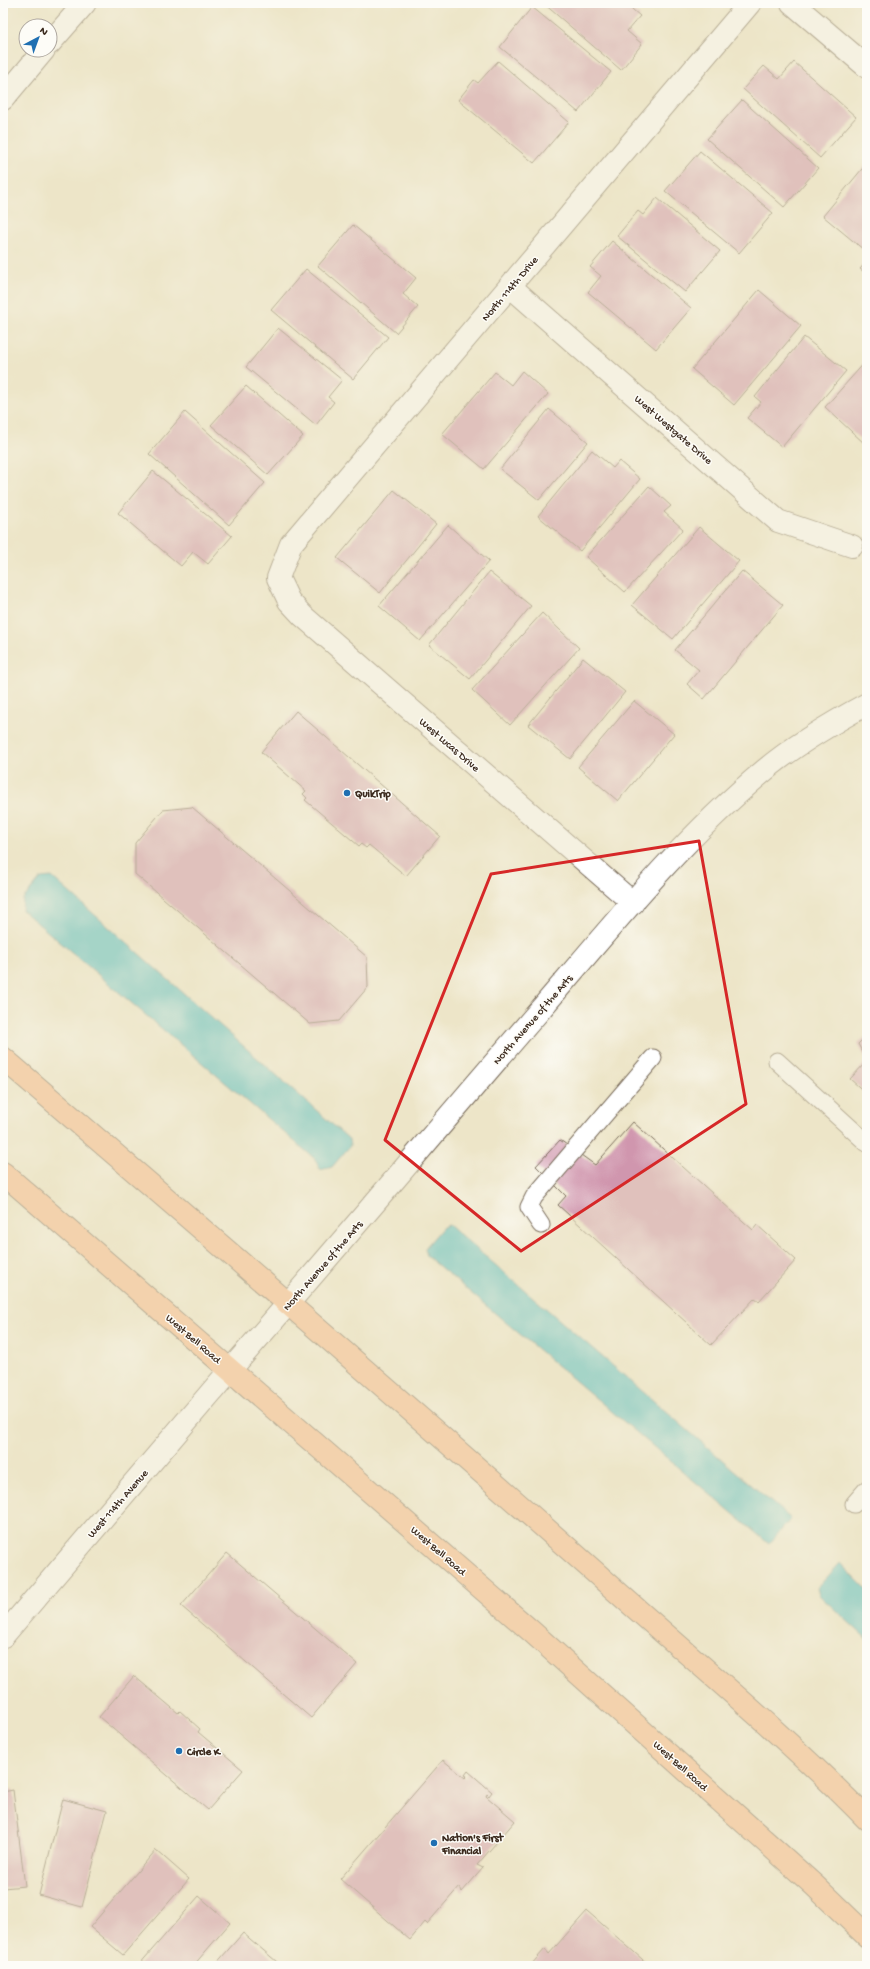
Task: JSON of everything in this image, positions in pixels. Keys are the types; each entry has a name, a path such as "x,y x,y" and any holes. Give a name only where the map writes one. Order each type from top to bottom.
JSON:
{"main road":[{"path":"3,1058 289,1303 718,1680 844,1795 867,1819"},
{"name":"West Bell Road","path":"3,1173 532,1631 805,1876 867,1936"}],"street":[{"path":"58,34 84,3"},
{"name":"North 114th Drive","path":"278,578 291,544 750,3"},
{"path":"792,3 867,67"},
{"path":"3,99 37,58"},
{"name":"West Westgate Drive","path":"511,286 778,521 852,546"},
{"name":"West Lucas Drive","path":"278,578 289,601 303,616 633,903"},
{"name":"North Avenue of the Arts","path":"231,1369 681,849 766,769 804,743 867,704"},
{"name":"West 114th Avenue","path":"3,1636 231,1369"}],"lane":[{"path":"541,1225 529,1207 534,1196 653,1058"},
{"path":"777,1062 867,1143"},
{"path":"854,1504 867,1489"}],"highlighted area":[{"path":"699,841 746,1104 521,1251 385,1140 491,874"}],"water":[{"path":"52,877 349,1139 350,1146 332,1167 320,1170 315,1159 22,910 23,899 41,878"},
{"path":"449,1225 791,1519 769,1544 427,1256 425,1248 443,1227"},
{"path":"840,1563 867,1590 867,1639 819,1595 817,1588"}],"building":[{"path":"543,3 625,3 640,16 627,31 642,44 621,70"},
{"path":"532,7 611,72 578,112 500,47"},
{"path":"498,61 569,122 534,163 458,100 474,80 478,83"},
{"path":"794,62 856,117 820,158 743,89 764,66 779,79"},
{"path":"742,100 818,168 784,207 707,139"},
{"path":"700,151 773,213 739,253 665,191"},
{"path":"867,163 867,247 864,250 823,216"},
{"path":"657,198 720,251 685,292 617,236 638,211 643,215"},
{"path":"353,225 416,278 403,294 418,307 396,333 318,266"},
{"path":"612,241 691,308 656,349 588,292 601,276 590,267"},
{"path":"867,261 867,274 860,269"},
{"path":"306,269 388,337 353,379 271,310"},
{"path":"759,290 801,326 734,405 692,369"},
{"path":"278,328 342,380 328,397 334,402 316,425 246,367"},
{"path":"804,337 846,371 782,447 747,418 761,402 755,397"},
{"path":"867,360 867,442 865,444 825,407"},
{"path":"522,371 548,394 484,469 442,434 495,372 511,385"},
{"path":"246,386 303,436 268,475 211,425"},
{"path":"549,409 588,442 539,500 500,469"},
{"path":"185,412 265,483 229,525 149,454"},
{"path":"592,450 613,468 619,461 640,479 580,551 538,516"},
{"path":"153,471 232,536 208,564 193,552 181,566 118,513"},
{"path":"649,486 671,506 664,512 683,529 625,592 586,557"},
{"path":"394,490 436,524 380,593 337,558"},
{"path":"448,525 489,561 420,641 379,606"},
{"path":"699,527 739,561 673,639 632,605"},
{"path":"742,571 783,605 704,699 687,684 699,670 675,650"},
{"path":"489,572 531,606 470,679 429,645"},
{"path":"542,613 579,648 510,725 472,690"},
{"path":"583,658 625,692 570,759 528,725"},
{"path":"634,701 674,734 618,801 578,767"},
{"name":"QuikTrip","path":"296,711 440,836 406,876 369,845 366,848 361,844 359,846 305,800 307,798 303,794 306,791 261,752"},
{"path":"192,807 367,957 368,987 339,1021 310,1024 135,874 135,843 163,810"},
{"path":"867,1035 867,1061 858,1044"},
{"path":"867,1061 867,1094 850,1079"},
{"path":"633,1122 753,1230 757,1225 796,1260 759,1301 755,1298 711,1345 558,1205 566,1196 536,1166 560,1140 595,1165"},
{"path":"227,1553 357,1664 311,1718 181,1606"},
{"name":"Circle K","path":"134,1676 178,1713 180,1711 200,1729 198,1732 243,1770 208,1810 99,1717"},
{"name":"Nation's First Financial","path":"443,1760 465,1778 468,1771 492,1792 489,1796 487,1794 486,1796 515,1821 477,1865 483,1868 462,1892 459,1887 427,1924 425,1922 410,1940 340,1879"},
{"path":"13,1790 25,1886 3,1888 3,1792"},
{"path":"63,1799 107,1811 82,1907 39,1895"},
{"path":"156,1850 189,1879 123,1955 90,1927"},
{"path":"199,1896 230,1923 193,1966 138,1966"},
{"path":"587,1911 650,1966 530,1966 545,1949 549,1954"},
{"path":"243,1933 277,1962 273,1966 214,1966"}],"place":[{"name":"QuikTrip","path":"347,793"},
{"name":"Circle K","path":"179,1751"},
{"name":"Nation's First Financial","path":"434,1843"}]}
